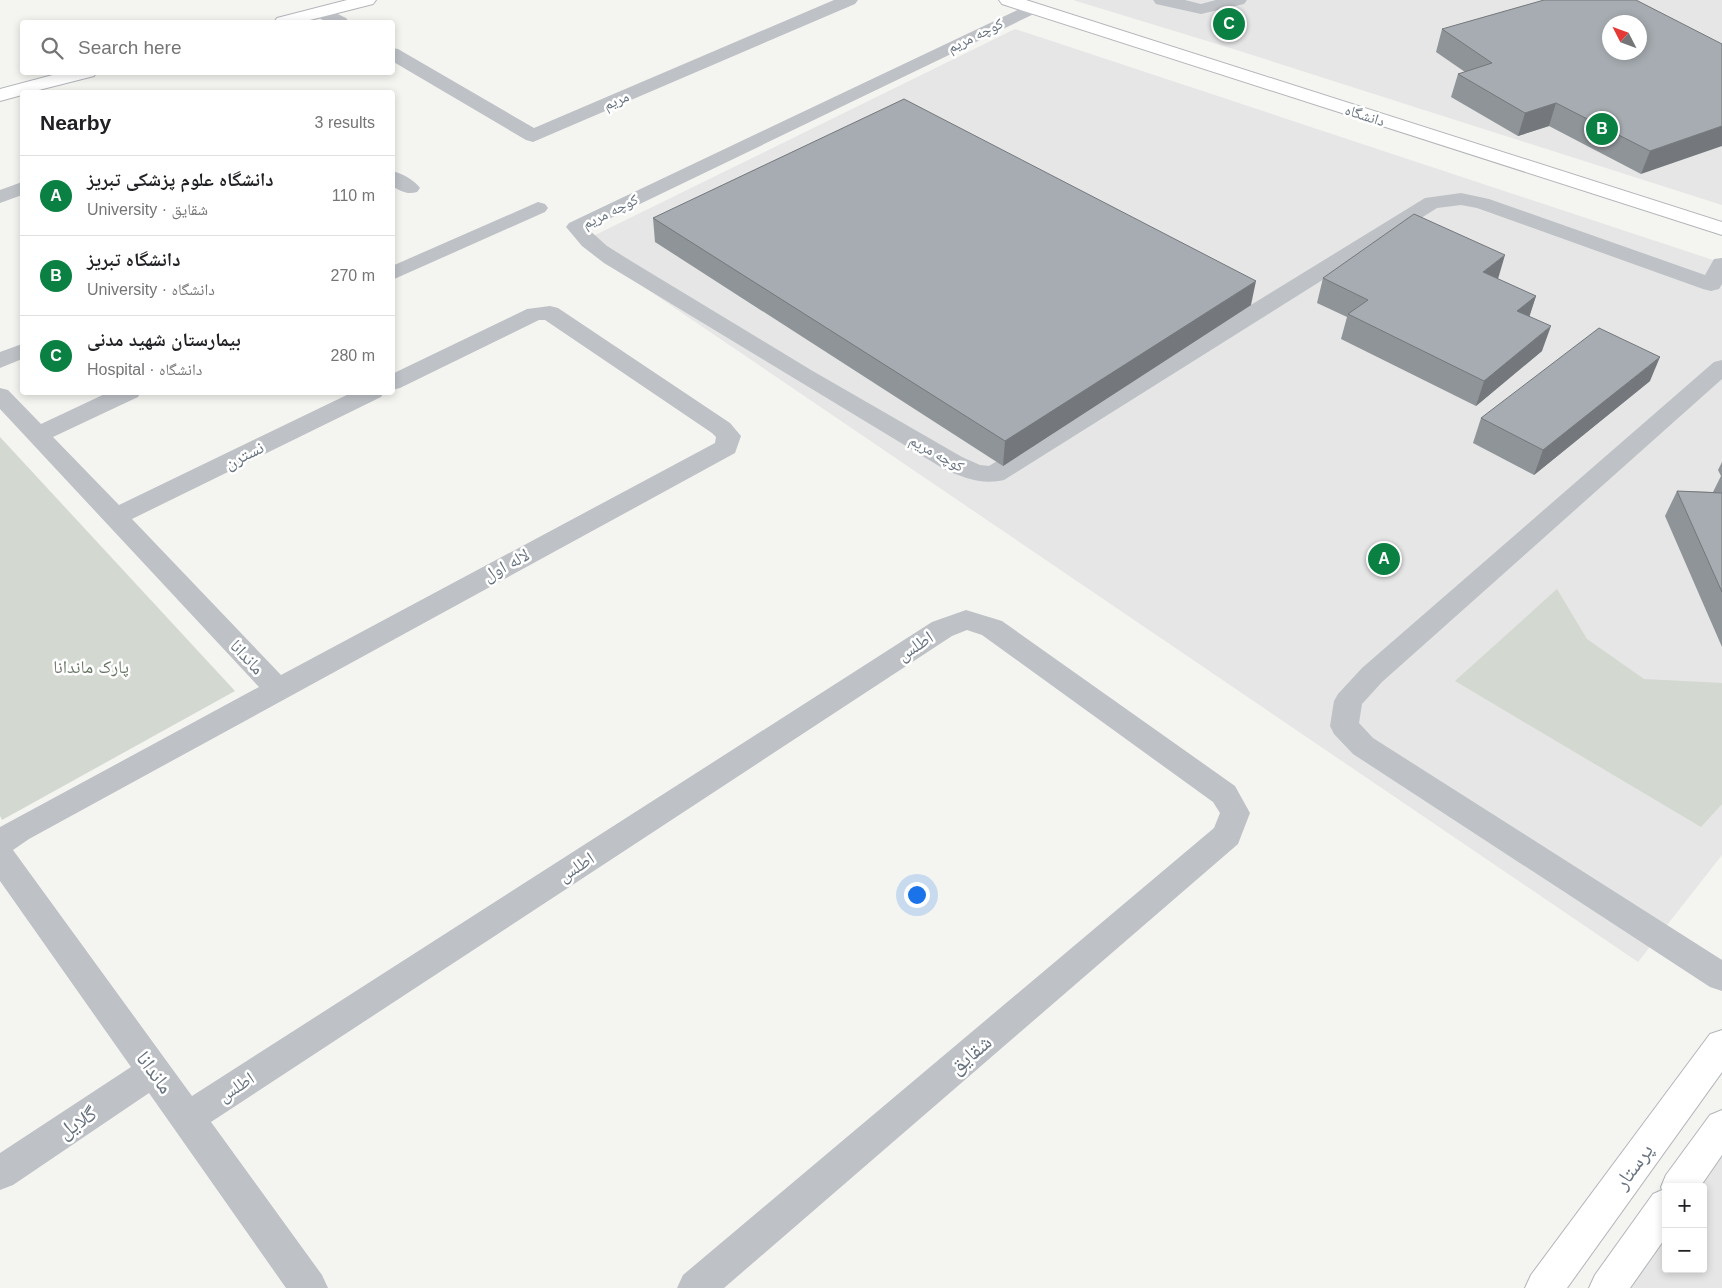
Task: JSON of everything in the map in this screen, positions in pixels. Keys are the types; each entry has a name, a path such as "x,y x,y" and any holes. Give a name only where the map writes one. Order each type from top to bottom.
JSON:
{"main road":[{"path":"291,20 367,0"},
{"name":"دانشگاه","path":"1008,0 1722,229"},
{"path":"0,95 76,75"},
{"name":"پرستار","path":"1544,1288 1722,1045"},
{"path":"1682,1183 1722,1126"},
{"path":"1608,1288 1662,1212"}],"street":[{"name":"مریم","path":"395,55 533,136 849,0"},
{"path":"1162,0 1201,9 1238,0"},
{"name":"کوچه مریم","path":"1032,8 576,227 579,234 607,254 730,332 973,473 985,476 995,474 1432,202 1461,198 1482,204 1710,284 1722,264"},
{"path":"323,12 337,20"},
{"path":"0,197 20,189"},
{"path":"395,273 538,208"},
{"name":"لاله اول","path":"277,688 726,447 729,436 721,428 550,313 535,314 395,382"},
{"path":"0,361 20,352"},
{"path":"1722,367 1372,676 1348,701 1344,726 1363,746 1722,977"},
{"name":"ماندانا","path":"0,395 277,688 26,825 0,843"},
{"path":"36,435 123,395"},
{"name":"نسترن","path":"115,517 367,395"},
{"name":"اطلس","path":"188,1118 942,629 966,620 992,628 1224,794 1235,813"},
{"name":"شقایق","path":"696,1288 1227,835 1235,813"},
{"name":"ماندانا","path":"0,857 310,1288"},
{"name":"گلایل","path":"0,1173 154,1071"}],"shaded area":[{"path":"1073,0 1722,0 1722,205 1227,47"},
{"path":"1015,29 1722,263 1722,855 1638,962 579,243"},
{"path":"1722,1137 1722,1288 1619,1288 1662,1224 1662,1273 1707,1273 1707,1183 1690,1183"}],"green space":[{"name":"پارک ماندانا","path":"0,437 235,691 2,820 0,816"},
{"path":"1557,589 1587,639 1644,679 1722,683 1722,804 1701,827 1455,681"}],"building":[{"path":"1544,0 1636,0 1722,44 1722,126 1650,151 1556,103 1525,113 1458,74 1492,63 1442,29"},
{"path":"904,99 1256,281 1005,441 653,218"},
{"path":"1414,214 1505,255 1483,272 1536,296 1517,311 1551,326 1484,381 1348,314 1368,300 1323,278"},
{"path":"1599,328 1660,357 1543,450 1481,418"},
{"path":"1677,491 1722,493 1722,592"}],"place":[{"name":"بیمارستان شهید مدنی","path":"1229,24"},
{"name":"دانشگاه تبریز","path":"1602,129"},
{"name":"دانشگاه علوم پزشکی تبریز","path":"1384,559"}]}
